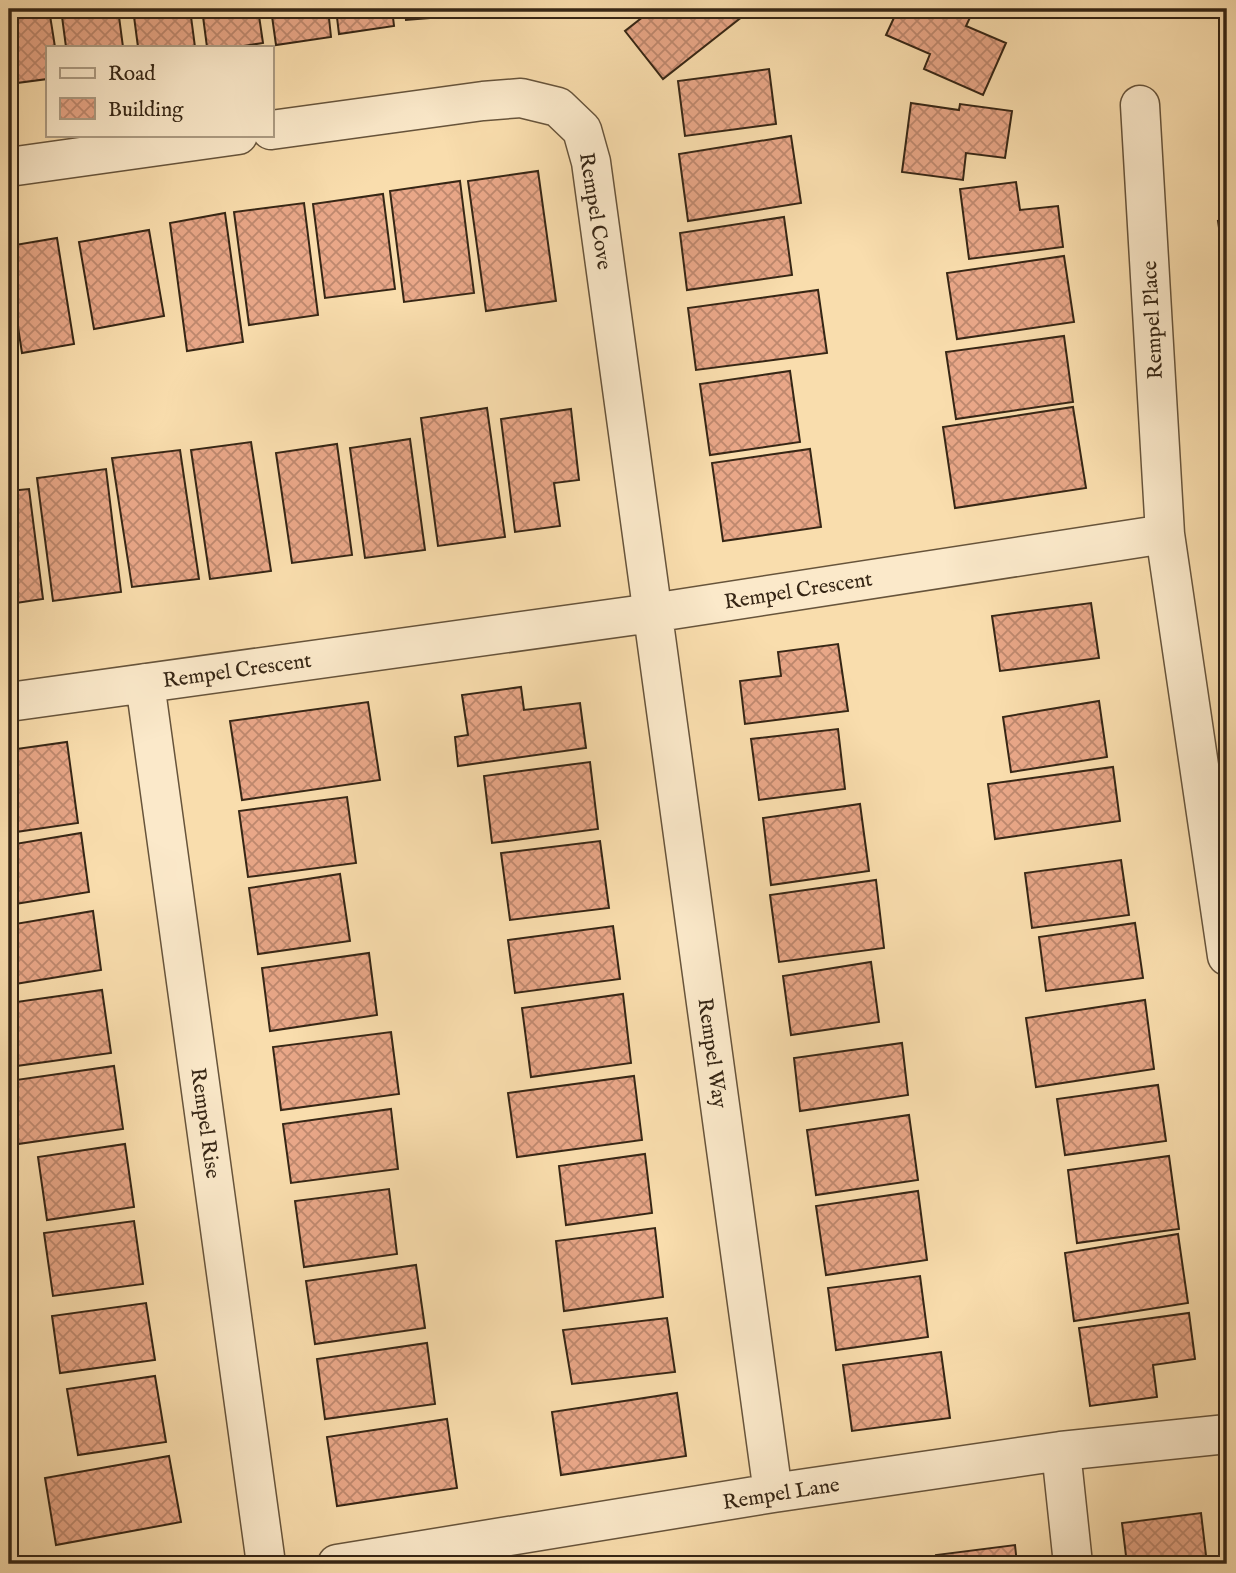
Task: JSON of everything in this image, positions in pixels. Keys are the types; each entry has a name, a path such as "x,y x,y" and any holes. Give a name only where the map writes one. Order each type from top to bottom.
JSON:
{"street":[{"name":"Rempel Cove","path":"273,130 521,98 558,107 582,131 590,162 652,613"},
{"name":"Rempel Place","path":"1140,105 1165,534"},
{"path":"9,167 231,136"},
{"name":"Rempel Crescent","path":"9,702 652,613 1165,534"},
{"path":"1165,534 1227,956"},
{"name":"Rempel Way","path":"652,613 773,1493"},
{"name":"Rempel Rise","path":"145,683 266,1564"},
{"name":"Rempel Lane","path":"337,1564 511,1551 773,1493 1061,1451 1227,1434"},
{"path":"1061,1451 1073,1564"}],"building":[{"path":"9,9 49,9 55,46 46,46 46,79 9,84"},
{"path":"61,9 118,9 123,46 66,46"},
{"path":"133,9 190,9 195,46 138,46"},
{"path":"202,9 258,9 263,43 207,46"},
{"path":"271,9 328,9 331,37 276,45"},
{"path":"336,9 392,9 394,26 339,34"},
{"path":"405,9 466,9 467,15 406,20"},
{"path":"586,9 605,9 603,15"},
{"path":"653,9 752,9 663,79 625,31"},
{"path":"898,9 974,9 966,26 1006,43 983,95 924,69 930,54 886,35"},
{"path":"769,69 776,124 685,136 678,81"},
{"path":"911,103 959,110 960,104 1012,111 1005,158 966,153 963,180 902,172"},
{"path":"791,136 801,203 688,221 679,154"},
{"path":"538,171 556,301 486,311 468,181"},
{"path":"460,181 474,293 404,302 390,191"},
{"path":"1016,182 1020,210 1058,206 1063,247 969,259 960,189"},
{"path":"383,194 395,289 325,298 313,204"},
{"path":"304,203 318,315 249,325 234,212"},
{"path":"225,213 243,342 187,351 170,223"},
{"path":"784,217 792,275 687,290 680,233"},
{"path":"1227,220 1227,283 1218,221"},
{"path":"149,230 164,316 94,329 79,242"},
{"path":"57,238 74,344 22,353 9,269 9,246"},
{"path":"1064,256 1074,322 957,339 947,273"},
{"path":"818,290 827,353 696,370 688,308"},
{"path":"1064,336 1073,402 956,419 946,352"},
{"path":"9,347 13,377 9,377"},
{"path":"790,371 800,442 710,455 700,384"},
{"path":"1073,407 1086,488 955,508 943,427"},
{"path":"487,408 505,537 438,546 421,418"},
{"path":"571,409 579,480 554,483 560,526 515,532 501,419"},
{"path":"410,439 425,550 365,558 350,448"},
{"path":"251,442 271,571 210,579 191,450"},
{"path":"337,444 352,555 292,563 276,453"},
{"path":"810,449 821,527 723,541 712,463"},
{"path":"180,450 199,579 132,587 112,458"},
{"path":"106,469 121,592 53,601 37,478"},
{"path":"29,489 43,599 9,604 9,491"},
{"path":"1091,603 1099,658 1000,671 992,616"},
{"path":"838,644 848,711 745,724 740,681 781,676 778,652"},
{"path":"521,687 524,710 580,703 586,748 458,766 455,737 468,735 462,695"},
{"path":"1099,701 1107,757 1011,772 1003,717"},
{"path":"368,702 380,780 242,800 230,721"},
{"path":"838,729 845,789 759,800 751,739"},
{"path":"67,742 78,823 9,833 9,750"},
{"path":"590,762 598,829 492,843 484,776"},
{"path":"1113,767 1120,821 995,839 988,784"},
{"path":"347,797 356,863 248,877 239,811"},
{"path":"860,804 869,871 771,885 763,818"},
{"path":"81,833 89,892 9,905 9,845"},
{"path":"600,841 609,908 510,920 501,853"},
{"path":"1121,860 1129,915 1032,928 1025,873"},
{"path":"340,874 350,941 258,954 249,888"},
{"path":"876,880 884,948 779,962 770,895"},
{"path":"93,911 101,970 9,985 9,925"},
{"path":"1135,923 1143,978 1046,991 1039,937"},
{"path":"613,926 620,979 515,993 508,940"},
{"path":"369,953 377,1015 270,1031 262,968"},
{"path":"871,962 879,1022 791,1035 783,976"},
{"path":"102,990 111,1053 9,1067 9,1003"},
{"path":"623,994 631,1063 531,1077 522,1008"},
{"path":"1145,1000 1154,1069 1036,1087 1026,1018"},
{"path":"391,1032 399,1094 281,1110 273,1047"},
{"path":"902,1043 908,1095 800,1111 794,1058"},
{"path":"114,1066 123,1129 11,1145 9,1081"},
{"path":"634,1076 642,1140 517,1157 508,1093"},
{"path":"1158,1085 1166,1141 1065,1155 1057,1099"},
{"path":"391,1109 398,1169 291,1183 283,1124"},
{"path":"909,1115 918,1180 816,1195 807,1130"},
{"path":"125,1144 134,1207 47,1220 38,1157"},
{"path":"645,1154 652,1213 566,1225 559,1166"},
{"path":"1169,1156 1179,1229 1077,1243 1068,1170"},
{"path":"389,1189 397,1254 304,1267 295,1201"},
{"path":"918,1191 927,1260 826,1275 816,1206"},
{"path":"134,1221 143,1284 53,1296 44,1233"},
{"path":"655,1228 663,1297 564,1311 556,1241"},
{"path":"1178,1234 1188,1303 1074,1321 1065,1253"},
{"path":"416,1265 425,1328 315,1344 306,1281"},
{"path":"920,1276 928,1337 836,1350 828,1288"},
{"path":"146,1303 155,1360 60,1373 52,1316"},
{"path":"1189,1313 1195,1359 1153,1365 1157,1397 1090,1406 1079,1328"},
{"path":"667,1318 675,1372 572,1384 563,1330"},
{"path":"427,1343 435,1404 325,1419 317,1359"},
{"path":"941,1352 950,1418 852,1431 843,1365"},
{"path":"155,1376 166,1442 78,1455 67,1389"},
{"path":"677,1393 686,1456 561,1475 552,1412"},
{"path":"447,1419 457,1488 337,1506 327,1437"},
{"path":"169,1456 181,1522 56,1545 45,1478"},
{"path":"1201,1513 1207,1564 1127,1564 1122,1523"},
{"path":"1015,1545 1017,1564 937,1564 936,1555"}]}
